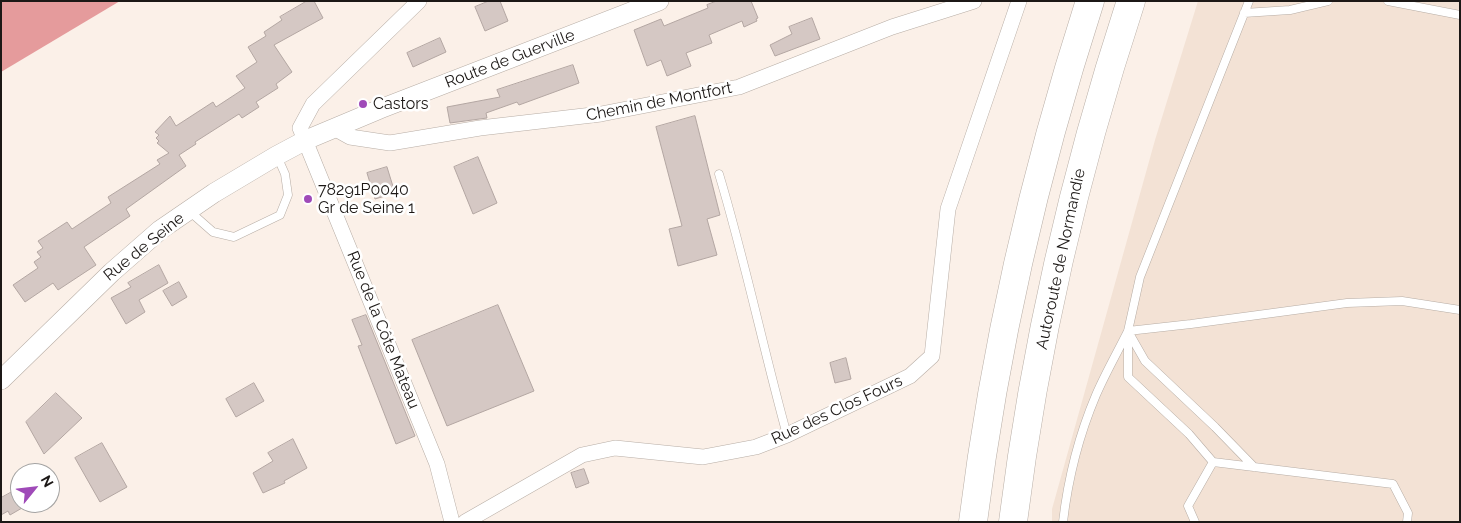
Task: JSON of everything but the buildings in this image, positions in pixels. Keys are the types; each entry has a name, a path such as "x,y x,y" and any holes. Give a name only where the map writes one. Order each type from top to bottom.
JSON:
{"highway":[{"path":"973,522 982,445 1012,292 1039,172 1090,1"},
{"name":"Autoroute de Normandie","path":"1012,522 1020,463 1049,304 1078,177 1131,1"}],"street":[{"path":"306,140 300,128 313,104 419,1"},
{"name":"Route de Guerville","path":"306,140 659,1"},
{"name":"Chemin de Montfort","path":"334,128 350,138 390,143 480,128 601,114 739,86 892,27 974,1"},
{"name":"Rue des Clos Fours","path":"465,522 582,455 615,448 703,457 756,447 787,435 910,376 932,356 948,209 1019,1"},
{"name":"Rue de Seine","path":"1,380 112,272 160,230 188,210 276,156 306,140"},
{"name":"Rue de la Côte Mateau","path":"306,140 437,464 452,522"}],"lane":[{"path":"1249,1 1140,277 1128,331 1128,377 1189,434 1213,462 1393,484 1408,513 1407,522"},
{"path":"1244,13 1290,10 1328,1"},
{"path":"1388,1 1460,15"},
{"path":"188,210 213,232 234,236 280,215 288,196 285,174 276,156"},
{"path":"720,174 739,239 787,435"},
{"path":"1128,331 1347,303 1402,300 1460,310"},
{"path":"1128,331 1145,361 1254,467"},
{"path":"1063,522 1066,496 1076,452 1096,396 1128,331"},
{"path":"1195,522 1188,506 1213,462"}],"shaded area":[{"path":"1,1 120,1 1,72"},
{"path":"1198,1 1460,1 1460,522 1052,522 1052,509 1155,140"}],"place":[{"name":"Castors","path":"363,104"},
{"name":"78291P0040 Gr de Seine 1","path":"308,199"}]}
